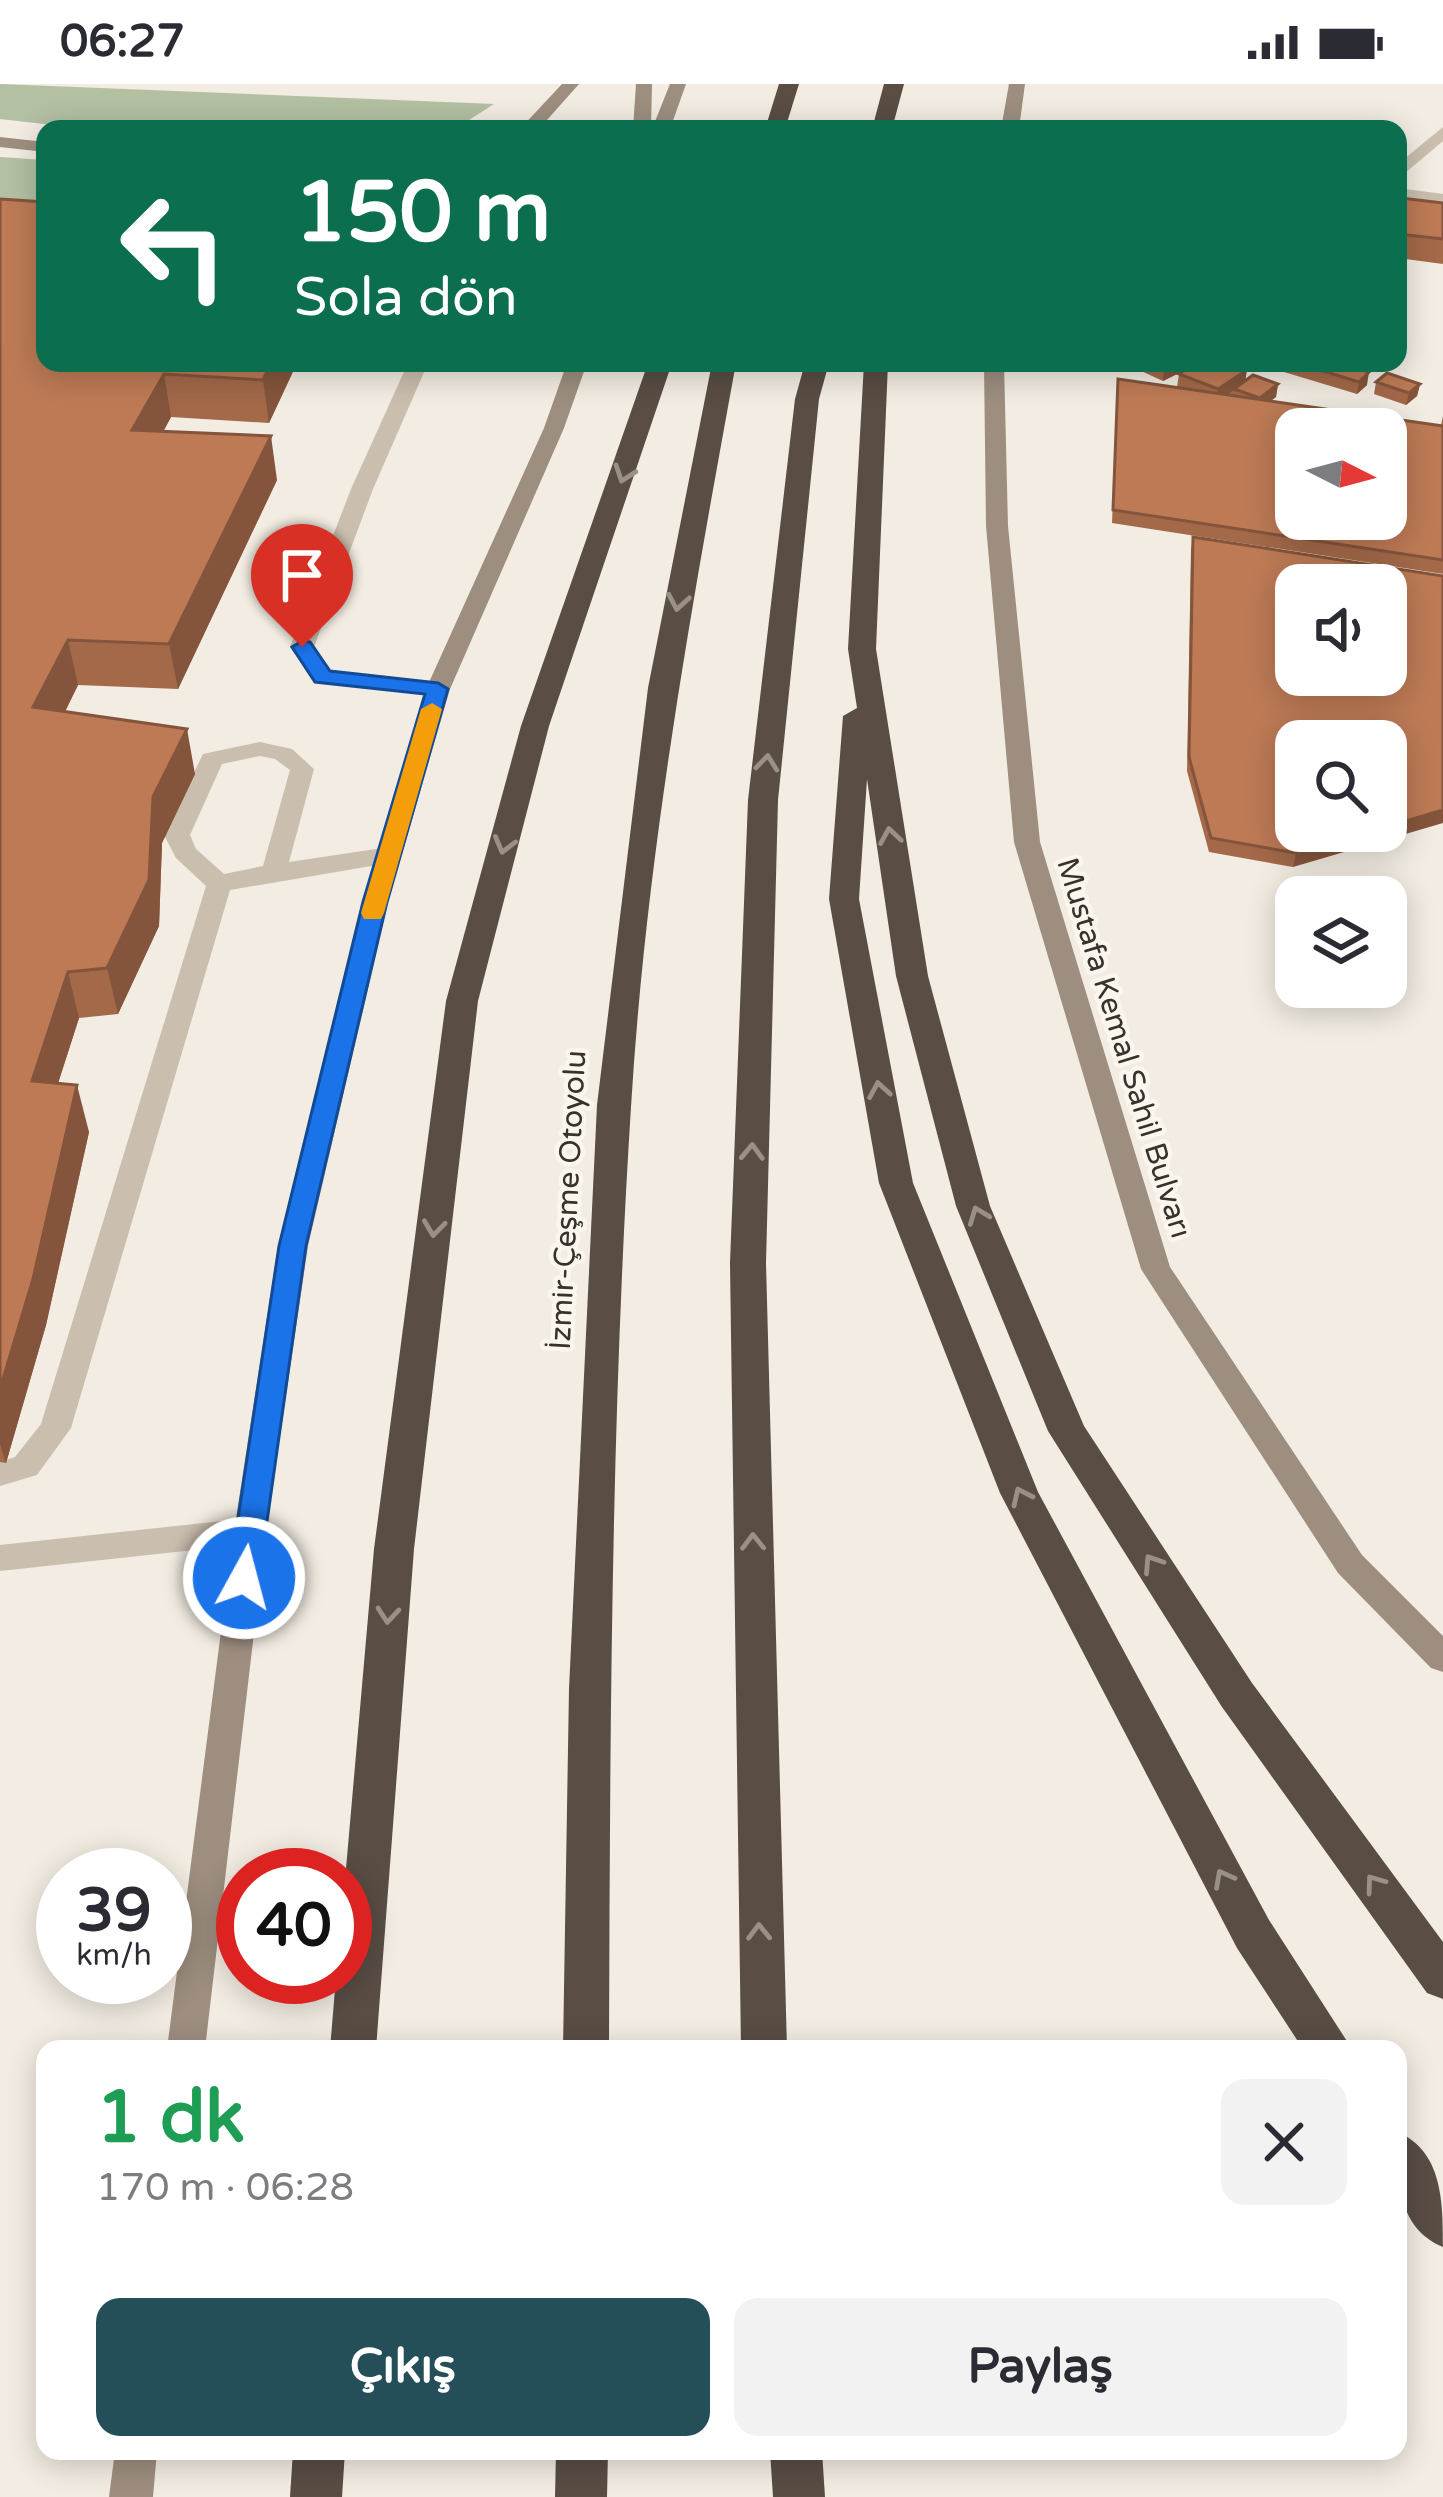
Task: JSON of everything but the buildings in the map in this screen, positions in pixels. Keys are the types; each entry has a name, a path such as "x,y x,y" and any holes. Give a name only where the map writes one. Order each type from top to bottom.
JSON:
{"highway":[{"path":"778,120 789,84"},
{"path":"884,120 894,84"},
{"path":"353,2040 394,1549 462,1001 535,726 657,372"},
{"name":"İzmir-Çeşme Otoyolu","path":"586,2040 590,1689 614,1105 662,688 722,372"},
{"path":"764,2040 748,1263 763,800 807,399 815,372"},
{"path":"876,372 844,899 896,1183 1019,1493 1253,1934 1323,2040"},
{"path":"862,649 912,976 973,1206 1067,1431 1237,1695 1443,1978"},
{"path":"1407,2169 1443,2223"},
{"path":"316,2497 319,2460"},
{"path":"581,2497 582,2460"},
{"path":"797,2460 800,2497"}],"street":[{"path":"537,120 571,84"},
{"path":"642,120 644,84"},
{"path":"664,120 677,84"},
{"path":"1011,120 1016,84"},
{"path":"1407,166 1443,132"},
{"path":"0,142 36,145"},
{"path":"1407,194 1443,200"},
{"path":"414,372 362,489 302,647 323,677 438,689"},
{"path":"187,2040 250,1531 293,1246 389,855 438,689 554,428 574,372"},
{"name":"Mustafa Kemal Sahil Bulvarı","path":"994,372 997,526 1027,842 1156,1269 1350,1564 1443,1658"},
{"path":"220,885 185,853 177,835 212,759 235,751 266,749 293,756 302,769 274,871"},
{"path":"0,1474 26,1466 41,1453 55,1428 210,905 220,885 274,871 389,855"},
{"path":"0,1558 250,1531"},
{"path":"131,2497 135,2460"}],"green space":[{"path":"0,84 494,104 469,120 36,123 0,119"},
{"path":"0,157 36,159 36,210 0,208"}],"slow traffic":[{"path":"372,913 432,709"}],"route":[{"path":"244,1578 293,1246 375,902 438,689 323,677 302,647"}]}
